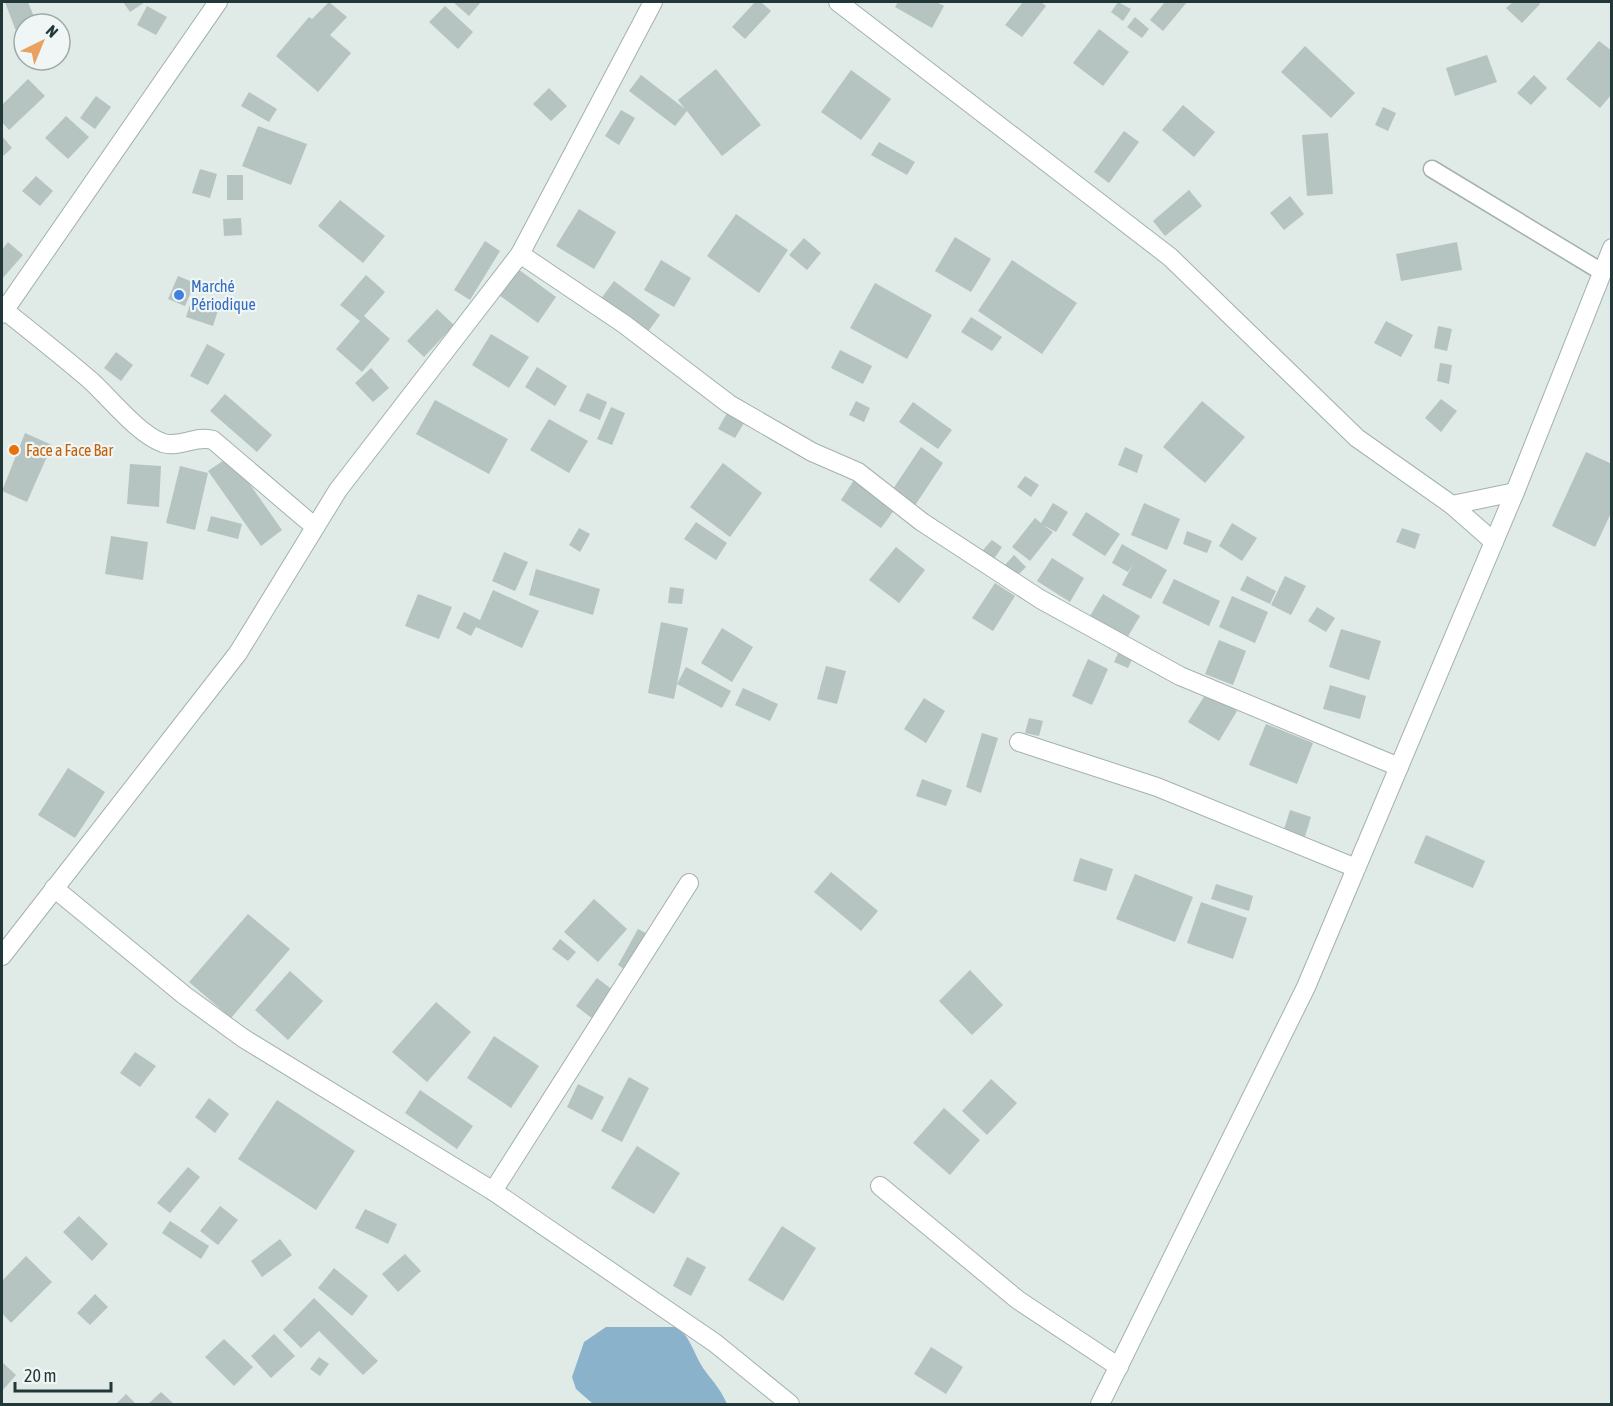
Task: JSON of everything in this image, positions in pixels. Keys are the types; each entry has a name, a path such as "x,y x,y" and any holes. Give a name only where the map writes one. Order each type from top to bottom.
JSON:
{"street":[{"path":"218,2 3,312 91,381 140,427 162,442 170,444 203,437 213,440 315,527"},
{"path":"2,956 238,653 338,490 520,254 653,2"},
{"path":"838,2 1170,257 1358,438 1452,506 1494,542"},
{"path":"1100,1404 1306,987 1515,492 1611,248"},
{"path":"520,254 624,324 729,404 812,452 858,472 922,522 1040,598 1180,676 1399,767"},
{"path":"1452,506 1515,492"},
{"path":"1019,742 1156,787 1356,868"},
{"path":"493,1191 689,882"},
{"path":"54,888 184,994 243,1038 493,1191 715,1343 790,1404"},
{"path":"880,1186 1018,1300 1119,1366"}],"lane":[{"path":"1432,169 1602,272"}],"water":[{"path":"606,1327 678,1327 686,1336 703,1368 727,1404 593,1404 576,1389 572,1377 584,1342"}],"building":[{"path":"5,2 28,2 32,12 12,12 12,20"},
{"path":"123,2 145,2 130,12"},
{"path":"329,2 347,17 330,35 351,53 318,92 276,56 309,17 312,19"},
{"path":"453,2 481,2 469,16"},
{"path":"755,2 761,2 771,11 745,39 732,27"},
{"path":"898,2 936,2 944,6 932,28 895,7"},
{"path":"1023,2 1041,2 1046,6 1022,37 1005,25"},
{"path":"1118,2 1131,9 1123,21 1111,12"},
{"path":"1165,2 1187,2 1163,31 1150,20"},
{"path":"1513,2 1538,2 1540,4 1522,23 1506,8"},
{"path":"147,6 167,17 156,35 137,25"},
{"path":"445,6 473,32 458,49 429,22"},
{"path":"1135,17 1149,29 1142,38 1127,27"},
{"path":"1099,29 1129,52 1103,86 1073,63"},
{"path":"1599,41 1612,51 1612,94 1600,108 1566,79"},
{"path":"1305,46 1355,93 1331,118 1281,72"},
{"path":"1487,55 1497,82 1455,96 1446,68"},
{"path":"716,69 761,125 722,156 687,111 675,126 629,91 641,75 685,109 678,100"},
{"path":"851,70 891,99 861,140 821,112"},
{"path":"1534,75 1547,88 1531,105 1517,93"},
{"path":"28,79 45,96 9,130 2,122 2,105"},
{"path":"549,88 567,106 551,121 533,104"},
{"path":"249,92 277,109 269,122 241,106"},
{"path":"96,96 111,107 95,129 80,118"},
{"path":"1183,105 1215,132 1194,157 1162,130"},
{"path":"1383,107 1396,113 1388,131 1375,125"},
{"path":"621,110 635,118 619,145 605,136"},
{"path":"66,116 89,137 68,159 45,138"},
{"path":"258,126 307,144 291,185 242,166"},
{"path":"1124,131 1139,142 1109,183 1094,172"},
{"path":"1328,133 1333,194 1307,196 1302,135"},
{"path":"2,136 12,148 2,157"},
{"path":"879,142 915,162 907,175 871,155"},
{"path":"200,169 217,174 210,198 192,193"},
{"path":"227,175 243,175 243,200 227,200"},
{"path":"36,176 53,191 40,206 22,191"},
{"path":"1189,190 1202,206 1165,236 1153,221"},
{"path":"1290,196 1304,214 1284,230 1270,213"},
{"path":"340,200 385,236 363,263 318,226"},
{"path":"579,209 616,232 594,269 556,246"},
{"path":"736,214 788,250 759,293 707,256"},
{"path":"241,218 242,235 224,236 223,219"},
{"path":"955,237 991,259 971,292 935,271"},
{"path":"804,238 821,253 807,270 789,255"},
{"path":"485,241 500,251 470,300 454,290"},
{"path":"8,242 23,255 2,279 2,250"},
{"path":"1457,242 1462,270 1401,281 1396,254"},
{"path":"661,260 691,278 674,307 644,290"},
{"path":"1012,260 1077,303 1042,354 978,311"},
{"path":"518,269 556,297 538,323 499,295"},
{"path":"366,275 385,292 364,316 390,339 362,372 336,349 360,321 340,305"},
{"path":"178,276 195,283 185,306 168,299"},
{"path":"614,281 660,315 647,333 600,300"},
{"path":"875,283 932,315 907,359 850,328"},
{"path":"193,296 220,304 213,326 186,317"},
{"path":"437,309 454,325 424,357 407,341"},
{"path":"971,317 1002,337 992,351 961,332"},
{"path":"1386,321 1413,335 1401,357 1374,343"},
{"path":"1438,326 1452,329 1447,351 1434,348"},
{"path":"491,334 529,357 509,388 472,365"},
{"path":"207,344 225,354 208,385 190,376"},
{"path":"840,350 872,366 863,384 831,368"},
{"path":"116,352 133,365 121,381 104,368"},
{"path":"1440,363 1452,365 1449,384 1437,381"},
{"path":"537,367 567,386 555,406 525,387"},
{"path":"371,368 389,388 373,402 355,383"},
{"path":"587,393 607,402 600,420 579,411"},
{"path":"225,394 272,435 257,452 210,411"},
{"path":"1441,399 1457,411 1441,432 1425,418"},
{"path":"435,400 508,439 489,474 416,434"},
{"path":"856,401 870,408 864,422 849,415"},
{"path":"1202,401 1245,437 1205,483 1163,447"},
{"path":"913,402 952,430 938,449 899,422"},
{"path":"611,407 625,413 612,445 597,439"},
{"path":"727,413 744,423 735,438 718,429"},
{"path":"549,419 588,441 569,473 530,450"},
{"path":"25,433 52,445 27,502 2,491"},
{"path":"921,447 943,463 914,507 891,492"},
{"path":"1125,447 1143,455 1137,473 1118,465"},
{"path":"1586,452 1612,464 1612,511 1595,547 1552,526"},
{"path":"230,456 282,530 261,546 208,471"},
{"path":"723,463 762,493 730,537 690,507"},
{"path":"130,464 161,466 159,507 127,504"},
{"path":"180,466 208,473 195,530 166,523"},
{"path":"1025,476 1039,485 1031,497 1017,487"},
{"path":"854,480 895,509 881,528 841,500"},
{"path":"1053,503 1068,512 1056,532 1043,525 1053,532 1030,561 1012,547 1035,518 1041,523"},
{"path":"1144,503 1180,519 1167,550 1131,535"},
{"path":"1086,512 1120,534 1105,556 1072,535"},
{"path":"211,516 242,524 238,539 207,531"},
{"path":"696,522 727,543 716,560 684,539"},
{"path":"1232,523 1257,538 1242,561 1219,546"},
{"path":"579,528 590,534 580,552 569,545"},
{"path":"1402,528 1420,534 1415,549 1396,542"},
{"path":"1187,531 1212,541 1207,553 1183,544"},
{"path":"111,536 148,542 143,580 105,574"},
{"path":"992,540 1002,547 994,559 983,550"},
{"path":"1122,544 1167,570 1151,599 1122,585 1134,562 1128,572 1112,563"},
{"path":"896,547 925,570 899,603 869,580"},
{"path":"504,552 528,562 515,591 492,581"},
{"path":"1014,555 1026,567 1016,577 1004,566"},
{"path":"1052,558 1084,578 1070,602 1037,581"},
{"path":"536,569 600,589 593,615 529,595"},
{"path":"1247,576 1276,591 1270,604 1240,590"},
{"path":"1285,576 1306,586 1291,615 1271,605"},
{"path":"1174,579 1220,601 1209,626 1162,603"},
{"path":"995,583 1015,596 993,631 972,618"},
{"path":"670,587 684,589 682,604 668,603"},
{"path":"493,590 539,611 522,648 476,627 471,636 456,628 464,612 480,620"},
{"path":"418,594 452,607 439,639 405,626"},
{"path":"1103,594 1140,616 1127,638 1090,616"},
{"path":"1232,596 1268,612 1255,643 1219,627"},
{"path":"1317,607 1335,618 1326,632 1308,621"},
{"path":"661,622 688,628 674,699 648,693"},
{"path":"722,628 753,647 732,682 701,663"},
{"path":"1341,629 1381,641 1369,680 1329,667"},
{"path":"1219,640 1246,651 1233,685 1205,674"},
{"path":"1120,649 1134,655 1128,668 1114,662"},
{"path":"1088,659 1108,669 1092,705 1072,696"},
{"path":"826,666 846,671 837,704 817,699"},
{"path":"686,667 731,691 722,708 677,684"},
{"path":"1330,685 1366,696 1360,719 1323,709"},
{"path":"743,688 778,704 770,721 735,705"},
{"path":"1207,692 1237,711 1219,741 1188,722"},
{"path":"924,698 945,711 926,743 904,729"},
{"path":"1029,718 1043,721 1039,736 1025,733"},
{"path":"1266,724 1313,743 1297,784 1249,765"},
{"path":"982,733 998,738 981,793 966,787"},
{"path":"68,768 105,792 75,838 38,815"},
{"path":"922,779 952,790 946,806 916,796"},
{"path":"1290,810 1311,817 1303,843 1282,836"},
{"path":"1426,835 1485,861 1473,888 1414,863"},
{"path":"1080,858 1113,869 1106,891 1073,881"},
{"path":"831,872 878,911 861,931 814,892"},
{"path":"1135,874 1193,897 1175,942 1116,919"},
{"path":"1216,884 1253,896 1249,911 1211,899"},
{"path":"594,899 627,929 598,962 564,932"},
{"path":"1201,902 1247,918 1233,959 1187,943"},
{"path":"248,914 290,949 231,1018 189,982"},
{"path":"638,929 651,936 630,973 618,965"},
{"path":"560,939 576,952 568,961 552,949"},
{"path":"970,970 1003,1005 972,1035 939,1001"},
{"path":"290,971 323,1001 288,1040 255,1010"},
{"path":"597,978 614,991 593,1019 576,1006"},
{"path":"436,1002 471,1032 427,1082 392,1052"},
{"path":"494,1036 539,1066 511,1108 467,1078"},
{"path":"135,1052 156,1066 140,1087 120,1073"},
{"path":"629,1077 649,1088 622,1142 601,1131"},
{"path":"991,1079 1017,1103 987,1135 962,1111"},
{"path":"578,1084 604,1097 592,1120 567,1107"},
{"path":"420,1090 473,1126 457,1149 405,1113"},
{"path":"209,1098 229,1114 215,1133 195,1117"},
{"path":"277,1100 355,1151 316,1210 238,1159"},
{"path":"944,1108 980,1140 950,1175 913,1143"},
{"path":"637,1146 680,1173 654,1214 611,1188"},
{"path":"188,1167 200,1177 170,1213 157,1203"},
{"path":"220,1206 238,1220 218,1245 200,1231"},
{"path":"365,1209 397,1224 388,1244 355,1228"},
{"path":"79,1216 108,1244 92,1261 63,1232"},
{"path":"170,1221 209,1246 201,1259 162,1233"},
{"path":"782,1226 816,1248 783,1301 748,1280"},
{"path":"280,1239 292,1255 262,1277 251,1261"},
{"path":"405,1254 421,1271 398,1292 382,1274"},
{"path":"26,1256 52,1282 11,1323 2,1313 2,1281"},
{"path":"687,1257 706,1267 691,1296 673,1286"},
{"path":"334,1268 368,1296 352,1316 318,1288"},
{"path":"95,1294 108,1307 90,1325 77,1313"},
{"path":"314,1298 378,1361 363,1375 319,1331 301,1348 283,1330"},
{"path":"274,1334 295,1356 271,1378 251,1356"},
{"path":"224,1339 253,1367 234,1386 205,1357"},
{"path":"931,1347 963,1367 946,1394 914,1374"},
{"path":"319,1357 329,1364 320,1376 310,1369"},
{"path":"2,1362 16,1375 2,1391"},
{"path":"161,1392 174,1404 148,1404"},
{"path":"126,1394 136,1404 116,1404"}],"place":[{"name":"Marché Périodique","path":"179,295"},
{"name":"Face a Face Bar","path":"14,450"}]}
